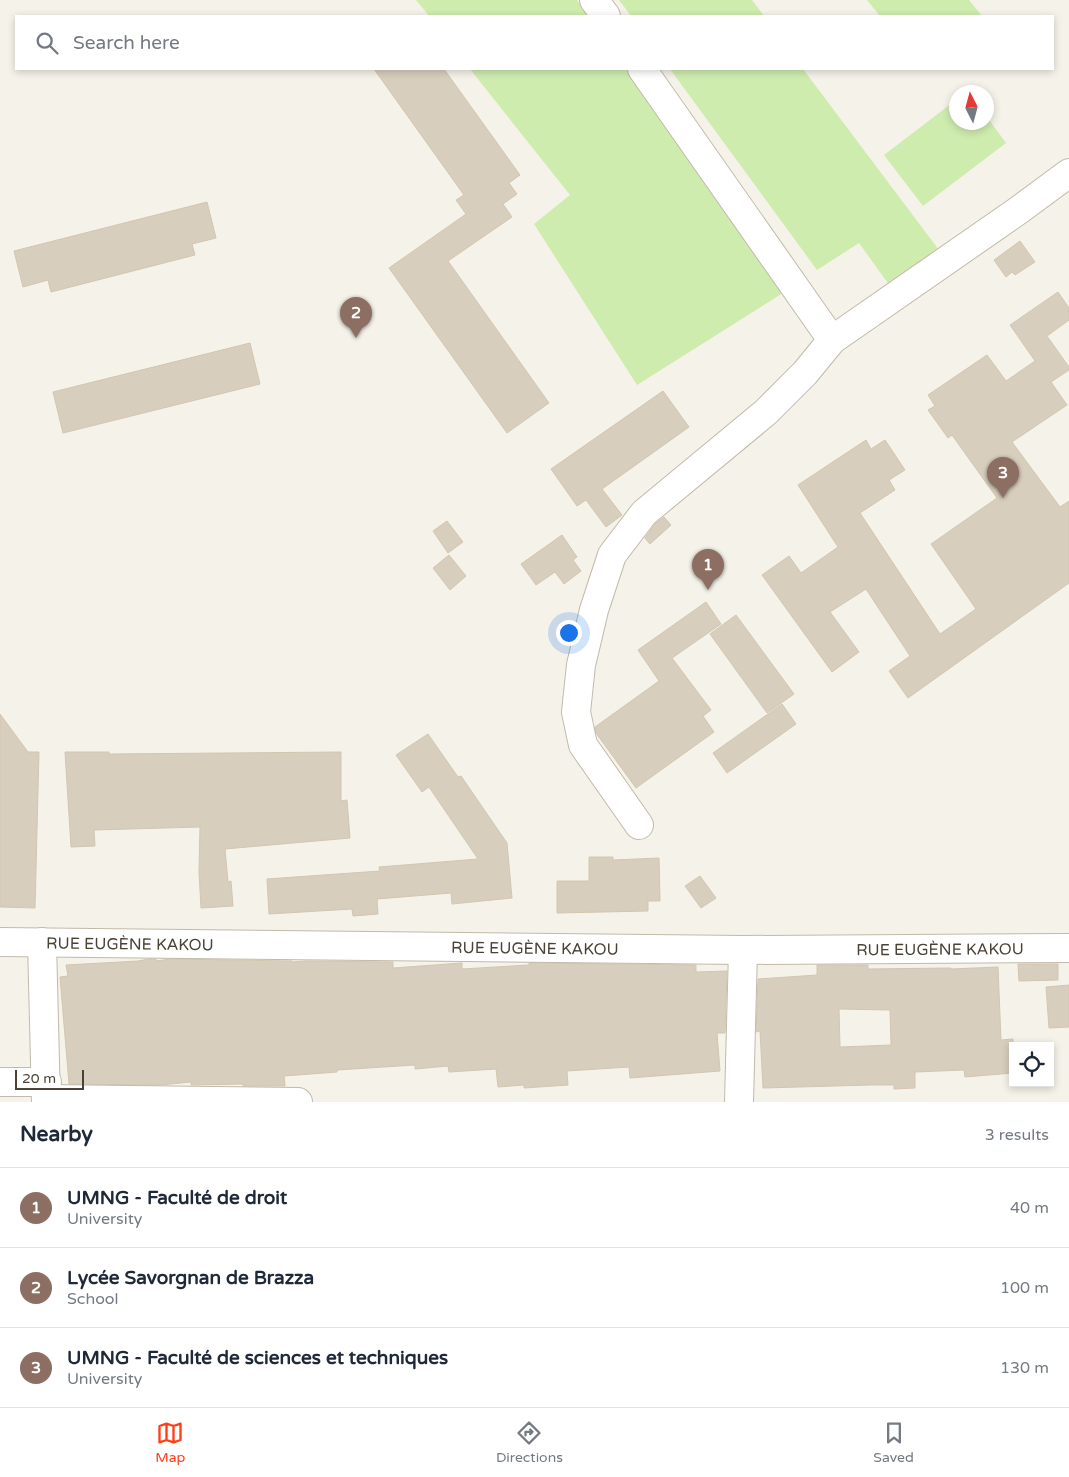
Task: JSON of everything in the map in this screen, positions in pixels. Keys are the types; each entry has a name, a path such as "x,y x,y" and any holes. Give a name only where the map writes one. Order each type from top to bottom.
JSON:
{"street":[{"path":"594,0 605,15"},
{"path":"643,70 832,340"},
{"path":"639,825 583,745 576,712 581,665 594,610 612,555 644,513 766,412 806,373 832,340 1069,173"},
{"name":"RUE EUGÈNE KAKOU","path":"0,942 743,950 1069,948"},
{"path":"42,942 47,1094"},
{"path":"739,1102 743,950"},
{"path":"0,1082 47,1094 298,1102"}],"green space":[{"path":"416,0 577,0 587,15 428,15"},
{"path":"619,0 752,0 763,15 630,15"},
{"path":"867,0 969,0 981,15 879,15"},
{"path":"471,70 627,70 786,291 637,385 534,224 570,195"},
{"path":"671,70 804,70 939,250 890,286 859,243 817,270"},
{"path":"949,105 949,130 994,130 994,127 1006,143 923,206 884,155"}],"building":[{"path":"375,70 445,70 520,175 509,183 517,194 503,204 512,217 448,261 549,403 507,433 389,268 466,214 456,200 464,195"},
{"path":"207,202 216,238 192,244 195,255 51,292 48,280 23,287 14,251"},
{"path":"1020,241 1035,262 1015,275 1012,272 1006,277 994,260"},
{"path":"1058,292 1069,308 1069,320 1047,336 1069,367 1069,370 1051,382 1067,405 1012,442 1060,507 1069,501 1069,583 908,698 889,671 910,656 866,589 830,612 859,652 832,672 762,575 789,556 801,573 838,547 798,485 866,440 871,449 885,440 905,470 889,480 895,490 860,513 940,634 976,609 931,544 997,498 952,435 948,438 928,410 935,406 928,395 987,355 1006,381 1035,361 1010,325"},
{"path":"250,343 260,384 63,433 53,392"},
{"path":"663,391 689,427 602,489 622,515 606,527 586,500 577,506 551,469"},
{"path":"664,517 671,525 650,544 645,538 655,524"},
{"path":"447,521 463,542 448,553 433,531"},
{"path":"562,535 577,557 573,560 581,571 564,584 555,572 536,585 521,564"},
{"path":"449,555 466,576 450,590 433,568"},
{"path":"706,602 721,624 672,658 711,710 703,716 714,732 636,788 596,733 595,727 659,681 638,650"},
{"path":"736,615 794,694 767,713 710,634"},
{"path":"782,704 796,724 727,773 713,753"},
{"path":"0,714 28,752 39,752 35,908 0,907"},
{"path":"428,734 458,777 461,776 507,843 512,898 452,904 451,893 377,899 378,914 353,916 352,909 269,914 267,879 380,871 379,867 478,859 429,787 422,792 396,755"},
{"path":"65,752 109,752 109,754 341,752 341,801 347,800 350,838 225,849 228,882 231,881 233,906 201,908 199,872 200,827 94,830 95,846 71,847"},
{"path":"589,857 613,857 613,860 659,858 660,901 648,901 648,911 557,913 557,881 589,881"},
{"path":"700,876 716,898 701,908 685,886"},
{"path":"156,959 156,961 170,959 393,962 393,968 462,963 462,969 529,965 529,963 696,965 696,972 727,971 725,1033 717,1033 720,1071 630,1078 629,1067 567,1071 568,1085 524,1088 524,1085 498,1087 496,1069 449,1072 448,1066 415,1069 415,1065 337,1070 337,1072 284,1076 285,1086 243,1086 243,1084 191,1085 191,1082 161,1085 69,1084 60,977 68,976 66,965"},
{"path":"1018,964 1058,964 1058,980 1019,981"},
{"path":"817,965 868,965 868,969 998,967 1001,1040 1013,1039 1013,1042 1009,1042 1009,1073 965,1077 964,1070 915,1072 915,1088 894,1089 894,1085 870,1085 763,1088 760,1031 756,1032 758,979 817,975","holes":["839,1009 890,1010 891,1045 840,1047"]},
{"path":"1069,985 1069,1027 1049,1028 1046,987"}],"place":[{"name":"Lycée Savorgnan de Brazza","path":"356,338"},
{"name":"UMNG - Faculté de sciences et techniques","path":"1003,498"},
{"name":"UMNG - Faculté de droit","path":"708,590"}]}
